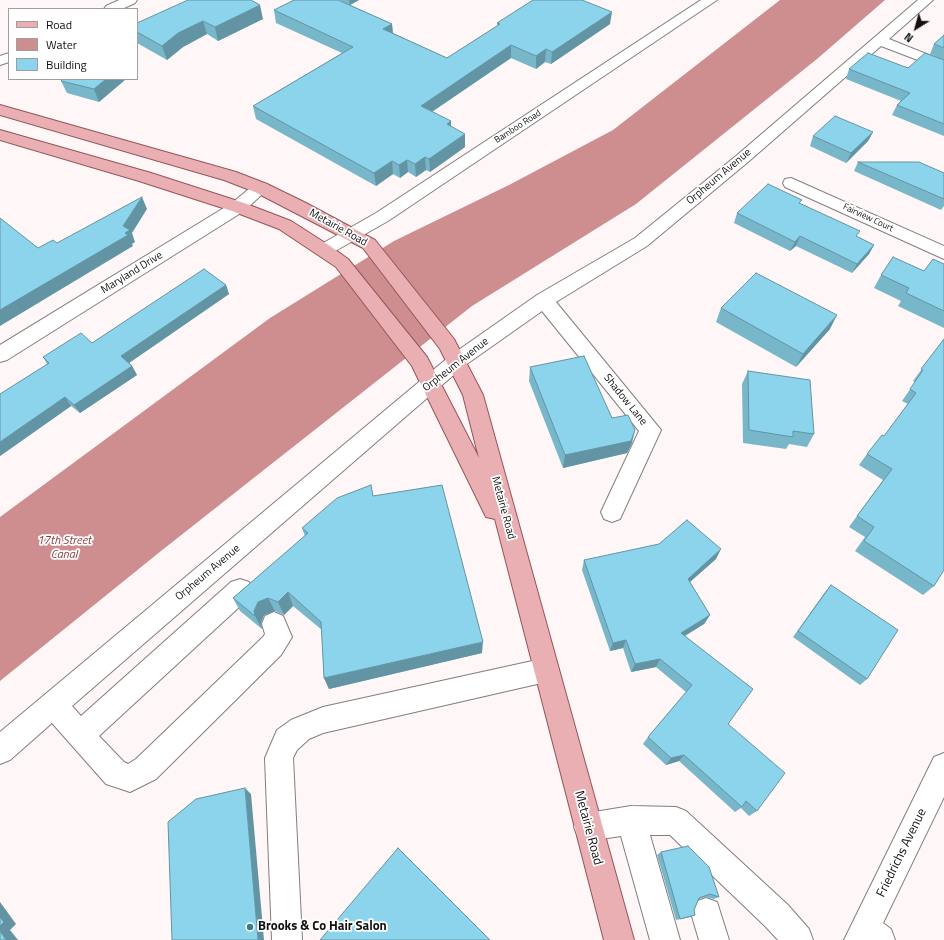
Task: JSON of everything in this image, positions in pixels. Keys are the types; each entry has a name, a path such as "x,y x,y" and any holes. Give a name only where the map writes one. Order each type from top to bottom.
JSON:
{"main road":[{"name":"Metairie Road","path":"0,110 230,176 261,188 369,244 452,353 474,395 515,554 619,940"},
{"name":"Metairie Road","path":"0,135 144,177 238,207 285,225 342,263 420,362 432,382 515,554"}],"street":[{"path":"113,8 130,0"},
{"name":"Bamboo Road","path":"324,250 352,235 710,0"},
{"name":"Orpheum Avenue","path":"0,750 432,382 452,353 641,242 742,159 926,0"},
{"path":"879,40 944,66"},
{"name":"Fairview Court","path":"791,183 944,253"},
{"name":"Maryland Drive","path":"0,355 238,207 261,188"},
{"name":"Shadow Lane","path":"544,300 650,430 612,512"},
{"path":"80,735 246,595 216,567"},
{"path":"53,705 116,774 130,778 146,769 272,646 279,637 274,624"},
{"path":"287,940 279,758 287,740 300,729 323,720 546,670"},
{"name":"Friedrichs Avenue","path":"868,936 944,767"},
{"path":"631,820 665,940"},
{"path":"588,828 631,820 676,820 777,916 798,940"},
{"path":"676,820 685,849"}],"water":[{"name":"17th Street Canal","path":"780,0 885,0 817,59 636,204 472,306 161,551 0,681 0,517 270,318 394,241 509,185 613,130"}],"building":[{"path":"188,0 251,0 260,5 215,27 203,21 178,33 162,46 138,33 138,23"},
{"path":"294,0 338,0 392,24 383,29 447,58 500,24 497,23 533,0 582,0 612,12 552,52 546,49 536,56 511,45 421,106 451,121 447,124 465,134 429,159 425,157 415,164 407,160 399,165 392,161 374,173 253,106 353,47 274,10"},
{"path":"944,35 944,48 934,44"},
{"path":"868,53 908,68 925,53 944,60 944,124 897,105 910,93 849,69"},
{"path":"62,80 105,80 94,89 61,81"},
{"path":"835,116 873,132 851,153 813,136"},
{"path":"858,162 919,162 944,173 944,199"},
{"path":"768,184 802,200 799,203 860,231 856,236 874,245 857,264 800,236 795,242 737,213"},
{"path":"142,197 123,226 130,230 125,233 128,235 0,310 0,218 38,248 53,240 57,243"},
{"path":"893,257 924,271 933,259 944,264 944,311 906,293 909,288 881,275"},
{"path":"204,269 226,285 121,356 132,366 74,405 65,397 0,442 0,394 49,363 43,357 81,333 92,343"},
{"path":"756,273 837,315 803,354 721,308"},
{"path":"944,339 944,570 934,586 864,541 874,527 857,516 892,469 867,454 882,435 884,436 916,393 910,389 923,370 921,369"},
{"path":"584,356 612,418 628,415 635,430 631,441 565,455 530,367"},
{"path":"748,371 810,380 814,434 793,431 793,437 749,430"},
{"path":"371,485 373,496 442,485 483,642 324,678 321,622 288,592 278,602 268,598 258,602 254,611 255,616 233,598 308,533 302,528 337,498"},
{"path":"687,520 721,549 688,579 710,615 681,633 753,689 728,724 785,773 757,811 746,801 742,807 684,755 671,758 648,737 692,685 660,659 635,664 626,640 613,643 584,560 659,544"},
{"path":"831,585 898,630 867,679 798,631"},
{"path":"245,788 258,940 172,940 168,822 196,799"},
{"path":"688,846 709,867 719,897 710,894 699,898 694,910 695,915 680,919 661,852"},
{"path":"398,848 490,940 320,940"},
{"path":"0,917 4,922 0,926"},
{"path":"0,931 6,940 0,940"}],"place":[{"name":"Brooks & Co Hair Salon","path":"250,927"}]}
